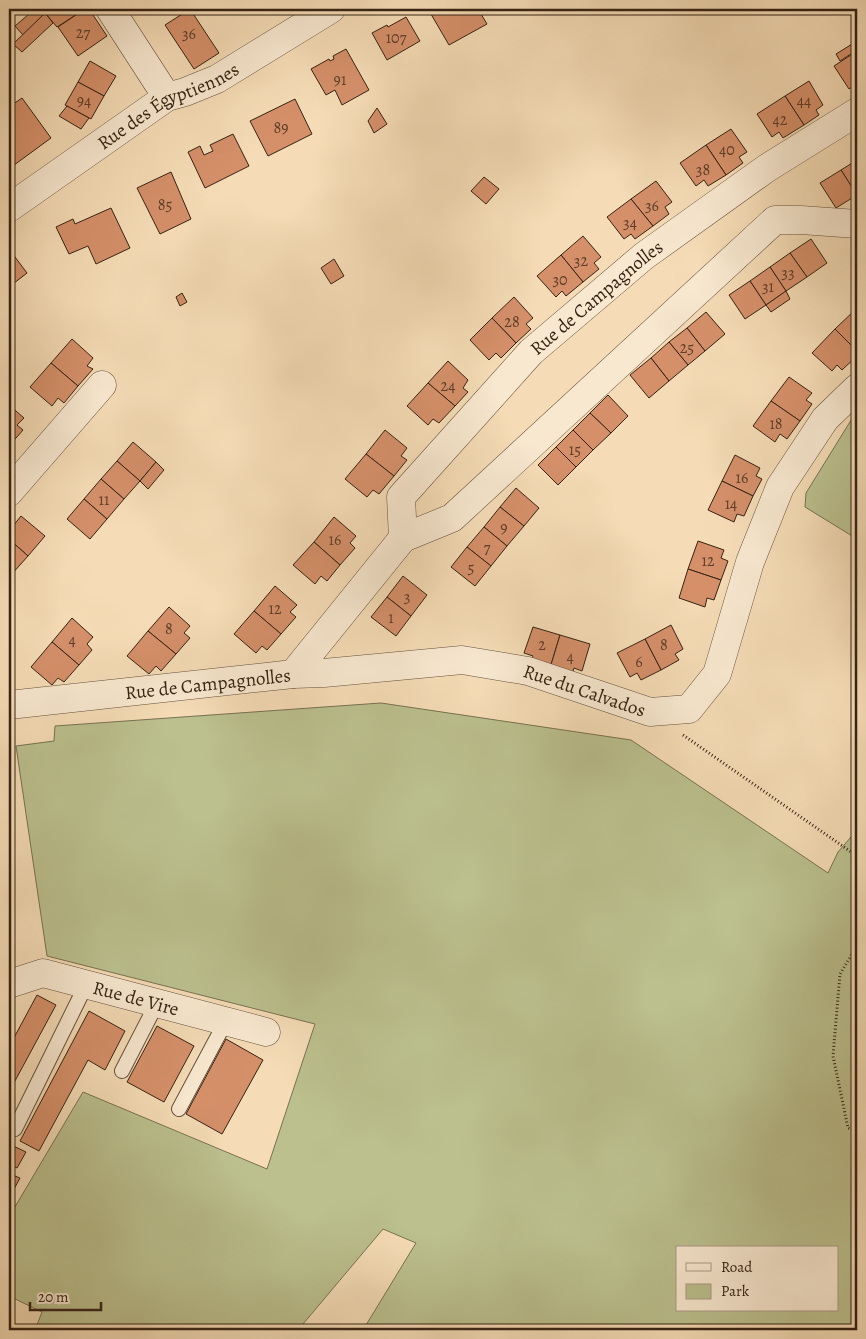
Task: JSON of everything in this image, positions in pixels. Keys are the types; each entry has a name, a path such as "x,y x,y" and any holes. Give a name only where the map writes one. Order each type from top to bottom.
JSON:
{"street":[{"path":"110,9 167,97"},
{"name":"Rue des Égyptiennes","path":"9,208 167,97 217,79 331,9"},
{"name":"Rue de Campagnolles","path":"403,538 401,497 531,352 644,256 767,168 857,112"},
{"name":"Rue de Campagnolles","path":"9,705 293,674 403,538 452,518 775,220 857,224"},
{"path":"9,492 102,385"},
{"name":"Rue du Calvados","path":"293,674 324,673 462,660 528,671 650,712 689,709 717,674 750,562 780,487 826,419 857,388"},
{"name":"Rue de Vire","path":"9,984 43,973 266,1032"}],"lane":[{"path":"15,1129 86,985"},
{"path":"122,1071 157,1003"},
{"path":"179,1109 226,1021"}],"path":[{"path":"682,734 857,856"},
{"path":"857,946 840,974 833,1056 848,1128 857,1131"}],"green space":[{"path":"857,413 857,539 805,507 806,493"},
{"path":"381,703 631,740 828,873 838,852 857,830 857,1330 363,1330 416,1243 383,1229 298,1330 35,1330 42,1312 9,1296 9,1217 83,1092 267,1169 315,1024 47,956 16,746 54,741 55,726"}],"building":[{"path":"35,9 41,9 45,13 23,35 15,26"},
{"path":"49,9 85,9 57,27 45,13"},
{"path":"85,9 89,9 107,36 78,56 58,27"},
{"path":"190,9 219,53 194,69 165,25"},
{"path":"428,9 478,9 487,24 449,45"},
{"path":"45,13 53,23 22,52 13,44"},
{"path":"406,17 420,41 387,60 372,33"},
{"path":"857,41 857,50 840,61 836,54"},
{"path":"346,49 369,90 342,105 335,90 326,95 311,69 329,59 330,61 334,59 333,56"},
{"path":"857,51 857,87 856,84 849,89 834,66"},
{"path":"90,61 116,76 104,96 78,82"},
{"path":"809,81 823,105 816,110 819,115 804,125 785,96"},
{"path":"78,82 104,96 91,119 65,105"},
{"path":"785,96 804,125 783,138 779,132 772,137 757,114"},
{"path":"22,98 51,138 10,168 9,107"},
{"path":"295,99 312,134 268,156 250,121"},
{"path":"67,106 89,118 81,129 59,116"},
{"path":"377,108 387,124 374,133 368,121"},
{"path":"731,129 747,152 739,157 743,163 726,175 706,145"},
{"path":"233,134 249,166 205,188 188,152 200,146 204,155 213,151 210,145"},
{"path":"706,145 726,175 708,186 704,180 696,186 680,163"},
{"path":"857,160 857,195 841,170"},
{"path":"841,170 857,195 836,208 820,183"},
{"path":"171,172 191,219 160,234 137,188"},
{"path":"484,177 499,189 486,204 471,191"},
{"path":"656,181 672,202 665,207 669,214 653,226 631,199"},
{"path":"631,199 653,226 635,239 631,234 624,239 607,217"},
{"path":"111,208 130,248 96,264 88,246 69,254 56,227 73,219 75,224"},
{"path":"583,236 601,257 594,263 599,269 583,282 561,255"},
{"path":"811,239 827,263 807,277 790,253"},
{"path":"9,249 27,273 9,287"},
{"path":"790,253 807,277 786,291 770,267"},
{"path":"561,255 583,282 566,296 562,291 556,297 537,276"},
{"path":"334,259 344,276 331,284 321,268"},
{"path":"770,267 786,291 766,305 750,281"},
{"path":"750,281 766,305 745,319 729,295"},
{"path":"786,291 790,299 771,312 766,305"},
{"path":"182,293 187,302 180,306 176,297"},
{"path":"514,297 533,318 526,324 531,329 516,343 492,318"},
{"path":"857,310 857,351 835,329"},
{"path":"706,312 725,334 705,351 687,328"},
{"path":"492,318 516,343 501,358 496,353 489,360 470,340"},
{"path":"687,328 705,351 688,365 669,342"},
{"path":"835,329 857,351 857,356 842,370 837,365 832,371 812,353"},
{"path":"72,339 93,358 87,366 93,369 78,386 51,363"},
{"path":"669,342 688,365 669,381 651,358"},
{"path":"651,358 669,381 649,398 630,375"},
{"path":"448,361 468,380 463,388 468,392 455,406 428,383"},
{"path":"51,363 78,386 64,403 58,398 52,406 30,387"},
{"path":"789,377 812,393 806,400 812,404 800,421 771,401"},
{"path":"428,383 455,406 439,423 433,419 428,425 407,406"},
{"path":"608,395 628,416 611,433 590,413"},
{"path":"771,401 800,421 787,439 780,434 775,442 753,426"},
{"path":"9,405 24,418 17,425 23,430 9,446"},
{"path":"590,413 611,433 593,450 573,430"},
{"path":"385,430 407,448 401,456 407,460 394,476 366,454"},
{"path":"573,430 593,450 576,467 556,447"},
{"path":"133,442 156,462 140,481 117,461"},
{"path":"556,447 576,467 558,485 538,465"},
{"path":"366,454 394,476 379,494 373,490 367,497 345,479"},
{"path":"735,455 760,468 756,476 762,479 753,496 722,481"},
{"path":"117,461 140,481 124,499 101,479"},
{"path":"156,462 164,470 148,489 140,481"},
{"path":"101,479 124,499 107,519 84,499"},
{"path":"722,481 753,496 744,516 737,514 734,522 708,510"},
{"path":"516,488 539,508 524,526 500,507"},
{"path":"84,499 107,519 90,539 67,519"},
{"path":"500,507 524,526 507,546 484,527"},
{"path":"21,516 45,536 28,556 9,539 9,531"},
{"path":"334,517 356,536 350,543 355,548 340,565 314,542"},
{"path":"484,527 507,546 491,566 467,547"},
{"path":"9,539 28,556 11,575 9,574"},
{"path":"698,541 724,550 721,558 728,561 721,580 688,569"},
{"path":"314,542 340,565 327,581 321,576 315,584 293,565"},
{"path":"467,547 491,566 475,586 451,567"},
{"path":"688,569 721,580 714,600 707,598 705,607 679,598"},
{"path":"403,576 427,595 411,616 387,597"},
{"path":"275,586 297,605 290,612 296,617 281,634 254,611"},
{"path":"387,597 411,616 396,636 371,617"},
{"path":"169,607 190,626 184,633 190,638 176,654 148,631"},
{"path":"254,611 281,634 267,650 262,646 256,653 234,634"},
{"path":"72,618 93,637 87,644 92,650 79,665 52,642"},
{"path":"671,625 683,649 675,654 679,660 661,670 645,639"},
{"path":"533,627 560,635 550,668 531,662 533,656 524,653"},
{"path":"148,631 176,654 161,671 156,666 149,674 127,656"},
{"path":"560,635 590,644 582,671 574,668 572,675 550,668"},
{"path":"645,639 661,670 641,680 637,673 630,677 617,653"},
{"path":"52,642 79,665 64,682 58,678 52,685 31,667"},
{"path":"37,995 56,1005 9,1092 9,1047"},
{"path":"89,1011 125,1031 105,1070 88,1060 39,1151 20,1141"},
{"path":"157,1026 194,1046 164,1102 127,1082"},
{"path":"226,1039 263,1060 222,1134 186,1114"},
{"path":"9,1144 26,1152 17,1168 9,1164"},
{"path":"10,1174 20,1178 13,1191 9,1188"}]}
